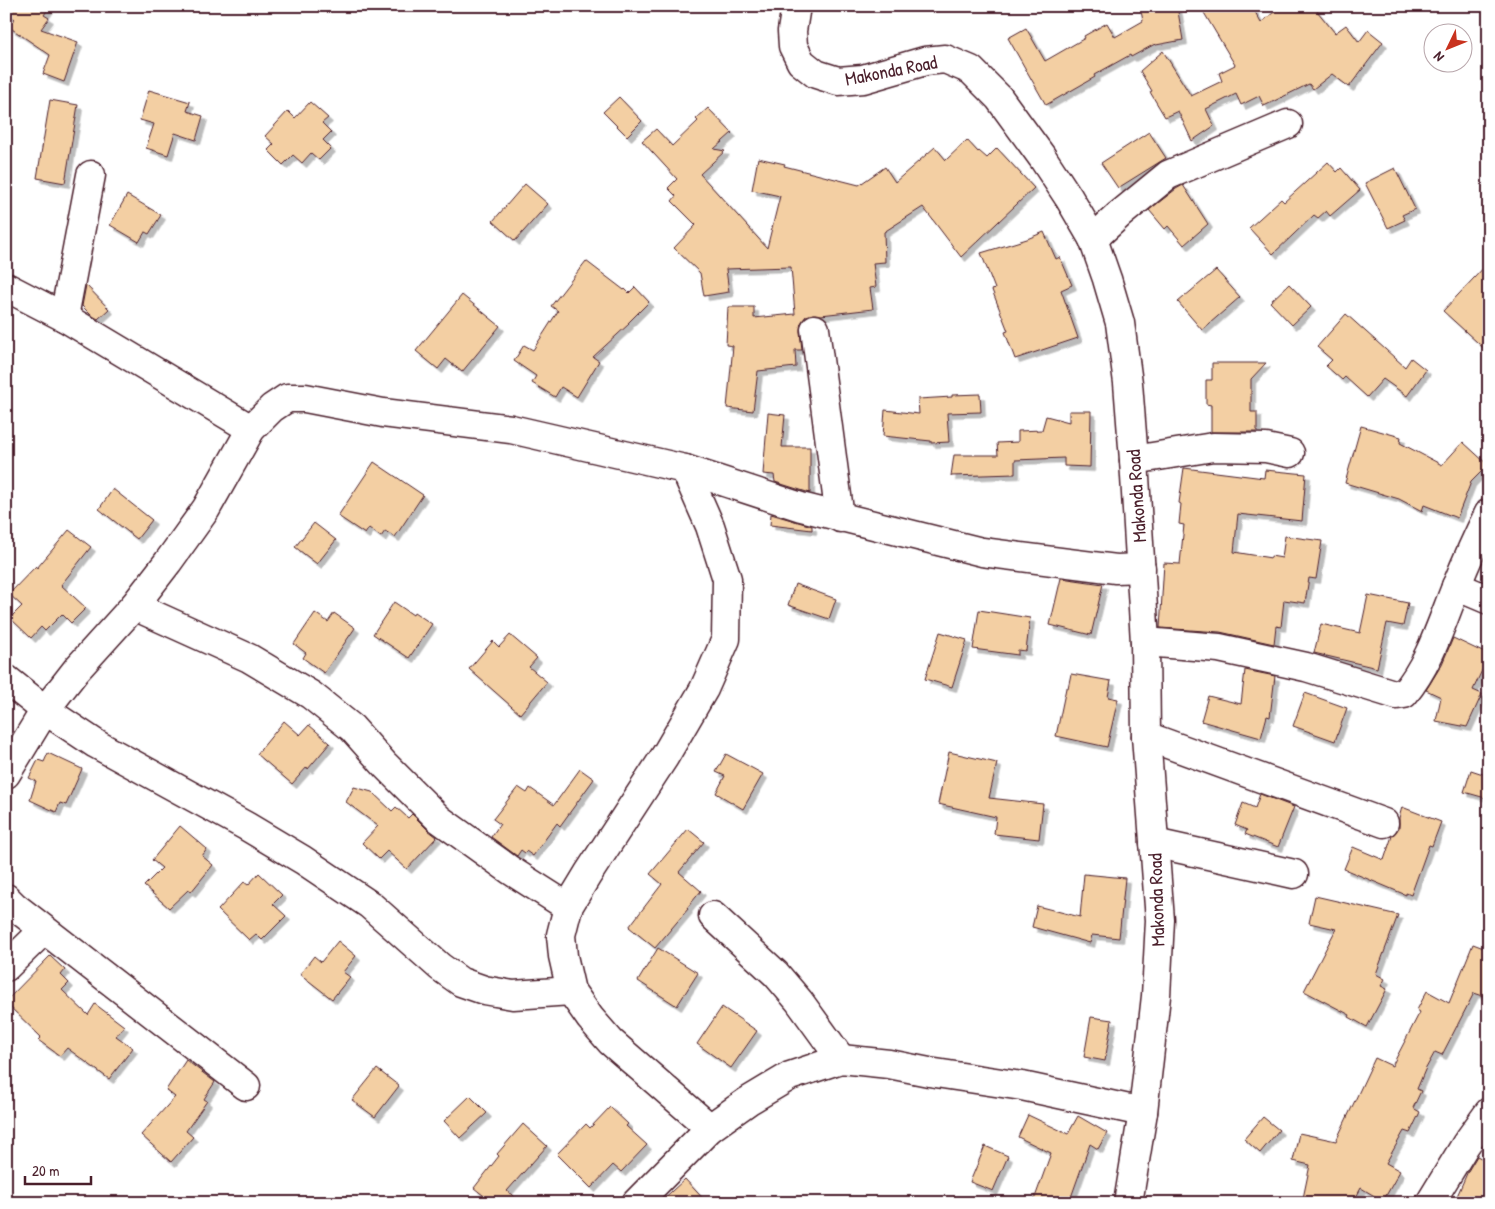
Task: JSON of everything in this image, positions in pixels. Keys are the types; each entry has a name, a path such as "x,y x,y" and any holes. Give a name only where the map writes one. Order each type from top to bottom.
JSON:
{"street":[{"name":"Makonda Road","path":"796,6 792,31 793,46 801,62 816,74 838,81 863,79 925,61 945,59 971,70 999,98 1069,198 1093,239 1120,323 1128,383 1134,460 1145,642 1146,736 1160,920 1156,996 1143,1112 1128,1203"},
{"path":"1093,239 1168,175 1288,124"},
{"path":"64,318 91,175"},
{"path":"6,287 64,318 251,429"},
{"path":"815,329 840,518"},
{"path":"6,774 45,710 77,669 134,606 206,509 251,429 272,408 287,398 306,398 383,413 511,429 685,468 840,518 982,552 1116,569 1141,568"},
{"path":"1134,460 1212,447 1266,448 1290,453"},
{"path":"685,468 710,526 727,579 726,639 704,689 665,756 568,907 561,935 563,956 571,991 590,1018 611,1042 710,1128"},
{"path":"1145,642 1219,648 1306,666 1397,695 1404,694 1434,644 1467,559 1489,513"},
{"path":"1456,586 1489,600"},
{"path":"134,606 249,658 311,695 352,728 385,765 439,819 510,870 568,907"},
{"path":"6,679 45,710 96,744 246,826 303,860 370,906 440,967 461,982 484,990 513,995 571,991"},
{"path":"1146,736 1384,823"},
{"path":"1154,843 1294,874"},
{"path":"6,898 44,930 246,1086"},
{"path":"714,916 776,974 799,1001 841,1059"},
{"path":"6,967 44,930"},
{"path":"636,1203 710,1128 748,1101 790,1076 841,1059 889,1064 1022,1086 1143,1112"},
{"path":"1430,1203 1466,1144 1489,1112"}],"building":[{"path":"6,6 50,6 44,15 49,18 41,29 78,42 64,82 43,74 50,55 6,25 6,18 15,19 6,13"},
{"path":"1140,6 1177,6 1183,40 1155,44 1131,57 1130,55 1046,105 1008,38 1026,28 1045,61 1107,23 1115,37 1143,21"},
{"path":"1200,6 1252,6 1261,23 1281,6 1313,6 1335,33 1346,25 1359,42 1368,30 1383,42 1349,87 1332,74 1313,89 1309,84 1264,106 1259,96 1241,105 1236,94 1206,109 1214,126 1192,141 1178,111 1165,117 1140,71 1163,51 1191,96 1222,81 1219,73 1235,65"},
{"path":"149,90 190,102 187,111 203,116 196,140 175,133 168,155 146,148 154,124 140,120"},
{"path":"619,97 642,121 627,136 603,112"},
{"path":"50,100 78,105 65,183 37,178"},
{"path":"310,102 328,118 322,123 331,132 323,140 331,148 319,160 311,153 302,163 293,155 283,165 268,150 274,144 265,136 288,111 295,118"},
{"path":"708,108 732,133 714,149 725,151 700,174 767,248 780,196 752,190 758,158 859,185 885,167 895,182 935,147 946,160 967,140 978,152 987,158 997,148 1034,188 961,257 923,207 884,232 885,262 873,263 876,287 870,288 873,309 806,316 801,323 800,331 802,350 795,350 796,367 758,371 753,411 727,408 733,346 726,345 728,307 754,307 754,318 795,314 791,267 726,269 729,292 704,296 700,273 674,248 696,225 672,201 676,196 668,188 677,179 642,141 656,129 672,146 698,121 696,119"},
{"path":"1149,132 1166,158 1118,188 1101,163"},
{"path":"1328,162 1337,172 1341,168 1360,190 1330,216 1326,211 1318,218 1314,215 1273,254 1249,228 1281,199 1284,202"},
{"path":"1395,168 1415,209 1402,215 1405,220 1388,228 1365,183"},
{"path":"525,184 548,204 515,241 493,221"},
{"path":"1183,185 1208,224 1184,245 1168,226 1165,229 1149,210"},
{"path":"127,195 161,215 149,234 145,232 139,242 110,225"},
{"path":"1044,232 1056,259 1060,257 1072,285 1061,290 1078,338 1015,359 1005,332 1008,331 992,290 995,289 981,253"},
{"path":"586,261 629,293 635,287 649,302 629,324 593,357 599,361 577,397 561,387 555,397 532,383 536,376 514,361 524,345 533,350 558,311 551,306"},
{"path":"1489,262 1489,353 1443,311"},
{"path":"1216,270 1240,297 1202,330 1178,302"},
{"path":"1289,284 1311,307 1292,325 1270,302"},
{"path":"86,285 109,309 98,319 82,306"},
{"path":"462,295 500,326 462,372 446,359 438,369 416,351"},
{"path":"1346,314 1405,367 1411,358 1426,370 1407,396 1383,379 1367,397 1345,377 1342,380 1326,366 1332,360 1317,347"},
{"path":"1212,363 1266,363 1251,379 1251,412 1257,412 1257,432 1211,432 1211,405 1206,404 1206,380 1212,380"},
{"path":"980,394 981,412 947,413 949,442 931,443 931,441 883,436 885,410 919,414 918,399"},
{"path":"1069,411 1091,411 1090,467 1064,466 1064,458 1015,460 1015,474 951,476 954,455 998,455 997,443 1018,442 1018,431 1042,430 1046,416 1069,422"},
{"path":"768,413 785,415 782,447 810,447 810,493 775,482 774,475 763,474"},
{"path":"1361,426 1401,437 1400,443 1442,465 1463,442 1488,465 1471,482 1457,518 1424,505 1422,511 1399,499 1345,483"},
{"path":"374,462 423,495 395,537 385,531 381,537 369,528 365,534 338,516"},
{"path":"1184,468 1264,478 1265,470 1306,474 1302,521 1238,514 1234,552 1282,558 1285,536 1322,541 1316,579 1309,578 1305,603 1284,600 1281,627 1276,626 1274,644 1220,632 1160,628 1164,563 1180,564 1184,525 1179,524 1181,504 1179,503"},
{"path":"113,489 152,520 137,539 99,509"},
{"path":"771,514 812,526 812,530 770,525"},
{"path":"314,523 336,540 317,564 295,547"},
{"path":"69,530 91,547 61,585 86,608 71,623 62,614 45,631 41,627 31,638 10,618 22,606 9,594 36,566 37,568"},
{"path":"1061,578 1103,584 1091,635 1050,625"},
{"path":"795,584 836,599 829,619 788,605"},
{"path":"1368,595 1408,603 1403,626 1387,623 1377,668 1314,653 1321,624 1360,633"},
{"path":"394,602 413,615 414,612 432,624 409,658 373,634"},
{"path":"979,610 1030,618 1026,651 1018,650 1018,655 973,649"},
{"path":"315,613 328,622 334,613 355,628 324,673 303,658 306,653 294,644"},
{"path":"940,632 967,640 952,687 925,679"},
{"path":"510,635 537,658 529,667 547,682 520,714 469,669 493,641 499,647"},
{"path":"1453,638 1489,655 1473,690 1482,694 1467,727 1436,721 1441,697 1426,690 1442,664"},
{"path":"1245,670 1275,676 1270,717 1267,716 1261,738 1201,721 1208,696 1241,704"},
{"path":"1071,674 1111,681 1108,697 1118,699 1107,747 1056,736 1066,688 1068,688"},
{"path":"1305,693 1347,708 1335,741 1293,726"},
{"path":"284,721 300,735 309,725 330,743 308,769 307,767 292,784 257,754"},
{"path":"949,752 997,763 989,798 1043,804 1039,839 994,834 996,817 938,804"},
{"path":"48,753 82,769 66,805 60,803 56,812 30,800 36,781 29,778 38,760 44,762"},
{"path":"726,754 763,774 743,809 716,793 725,776 716,772"},
{"path":"580,769 594,779 560,826 557,823 533,856 521,850 517,856 491,837 500,824 493,819 518,787 527,793 530,788 554,805"},
{"path":"1471,770 1489,776 1489,799 1464,792"},
{"path":"354,787 372,792 392,811 396,807 408,818 412,814 437,837 407,869 387,851 379,859 362,843 378,826 346,802"},
{"path":"1260,794 1294,807 1278,847 1245,834 1247,830 1235,825 1243,803 1255,808"},
{"path":"1402,807 1441,822 1432,846 1429,845 1411,895 1406,893 1406,895 1344,869 1353,847 1384,860 1392,836 1399,828"},
{"path":"180,826 207,849 202,856 213,865 191,892 188,890 169,908 144,886 162,868 152,860"},
{"path":"688,829 704,842 679,872 701,891 655,948 629,927 662,884 650,874"},
{"path":"259,873 282,895 273,904 286,916 262,940 256,934 249,940 218,910 244,882 248,885"},
{"path":"1084,874 1125,878 1119,938 1092,935 1090,943 1032,927 1037,906 1080,917"},
{"path":"1315,896 1398,915 1376,974 1385,979 1381,986 1387,989 1367,1027 1349,1017 1350,1015 1304,991 1336,929 1309,923"},
{"path":"338,941 356,956 343,972 350,977 332,999 300,974 314,956 321,962"},
{"path":"1473,944 1489,950 1489,991 1485,990 1483,996 1474,993 1442,1055 1435,1052 1425,1070 1417,1089 1421,1091 1413,1108 1420,1112 1410,1133 1404,1131 1386,1163 1400,1171 1383,1201 1361,1188 1353,1203 1302,1203 1310,1165 1293,1161 1299,1133 1336,1141 1375,1058 1392,1066 1420,1012 1417,1010 1427,991 1449,1003"},
{"path":"658,948 698,973 677,1006 638,981"},
{"path":"50,956 65,970 61,975 69,983 62,990 88,1015 95,1004 124,1026 116,1036 133,1048 109,1079 67,1048 60,1056 38,1040 41,1037 6,1003"},
{"path":"722,1007 757,1031 731,1068 697,1044"},
{"path":"1091,1017 1112,1020 1105,1061 1084,1057"},
{"path":"186,1060 215,1082 204,1099 207,1101 186,1131 193,1137 171,1162 141,1135 175,1097 166,1090"},
{"path":"377,1069 399,1086 375,1117 352,1100"},
{"path":"470,1096 487,1113 460,1138 444,1121"},
{"path":"610,1107 628,1124 626,1126 647,1145 621,1172 613,1165 591,1188 557,1154 586,1124 590,1128"},
{"path":"1028,1115 1068,1134 1078,1116 1107,1133 1098,1149 1090,1144 1069,1203 1033,1203 1051,1153 1018,1137"},
{"path":"1263,1117 1279,1130 1260,1153 1244,1139"},
{"path":"523,1124 547,1146 507,1191 522,1203 493,1203 474,1188 499,1156 497,1154"},
{"path":"985,1146 1008,1156 993,1191 970,1182"},
{"path":"1477,1156 1489,1162 1489,1189 1483,1203 1454,1203 1468,1171"},
{"path":"685,1179 707,1203 659,1203"}]}
